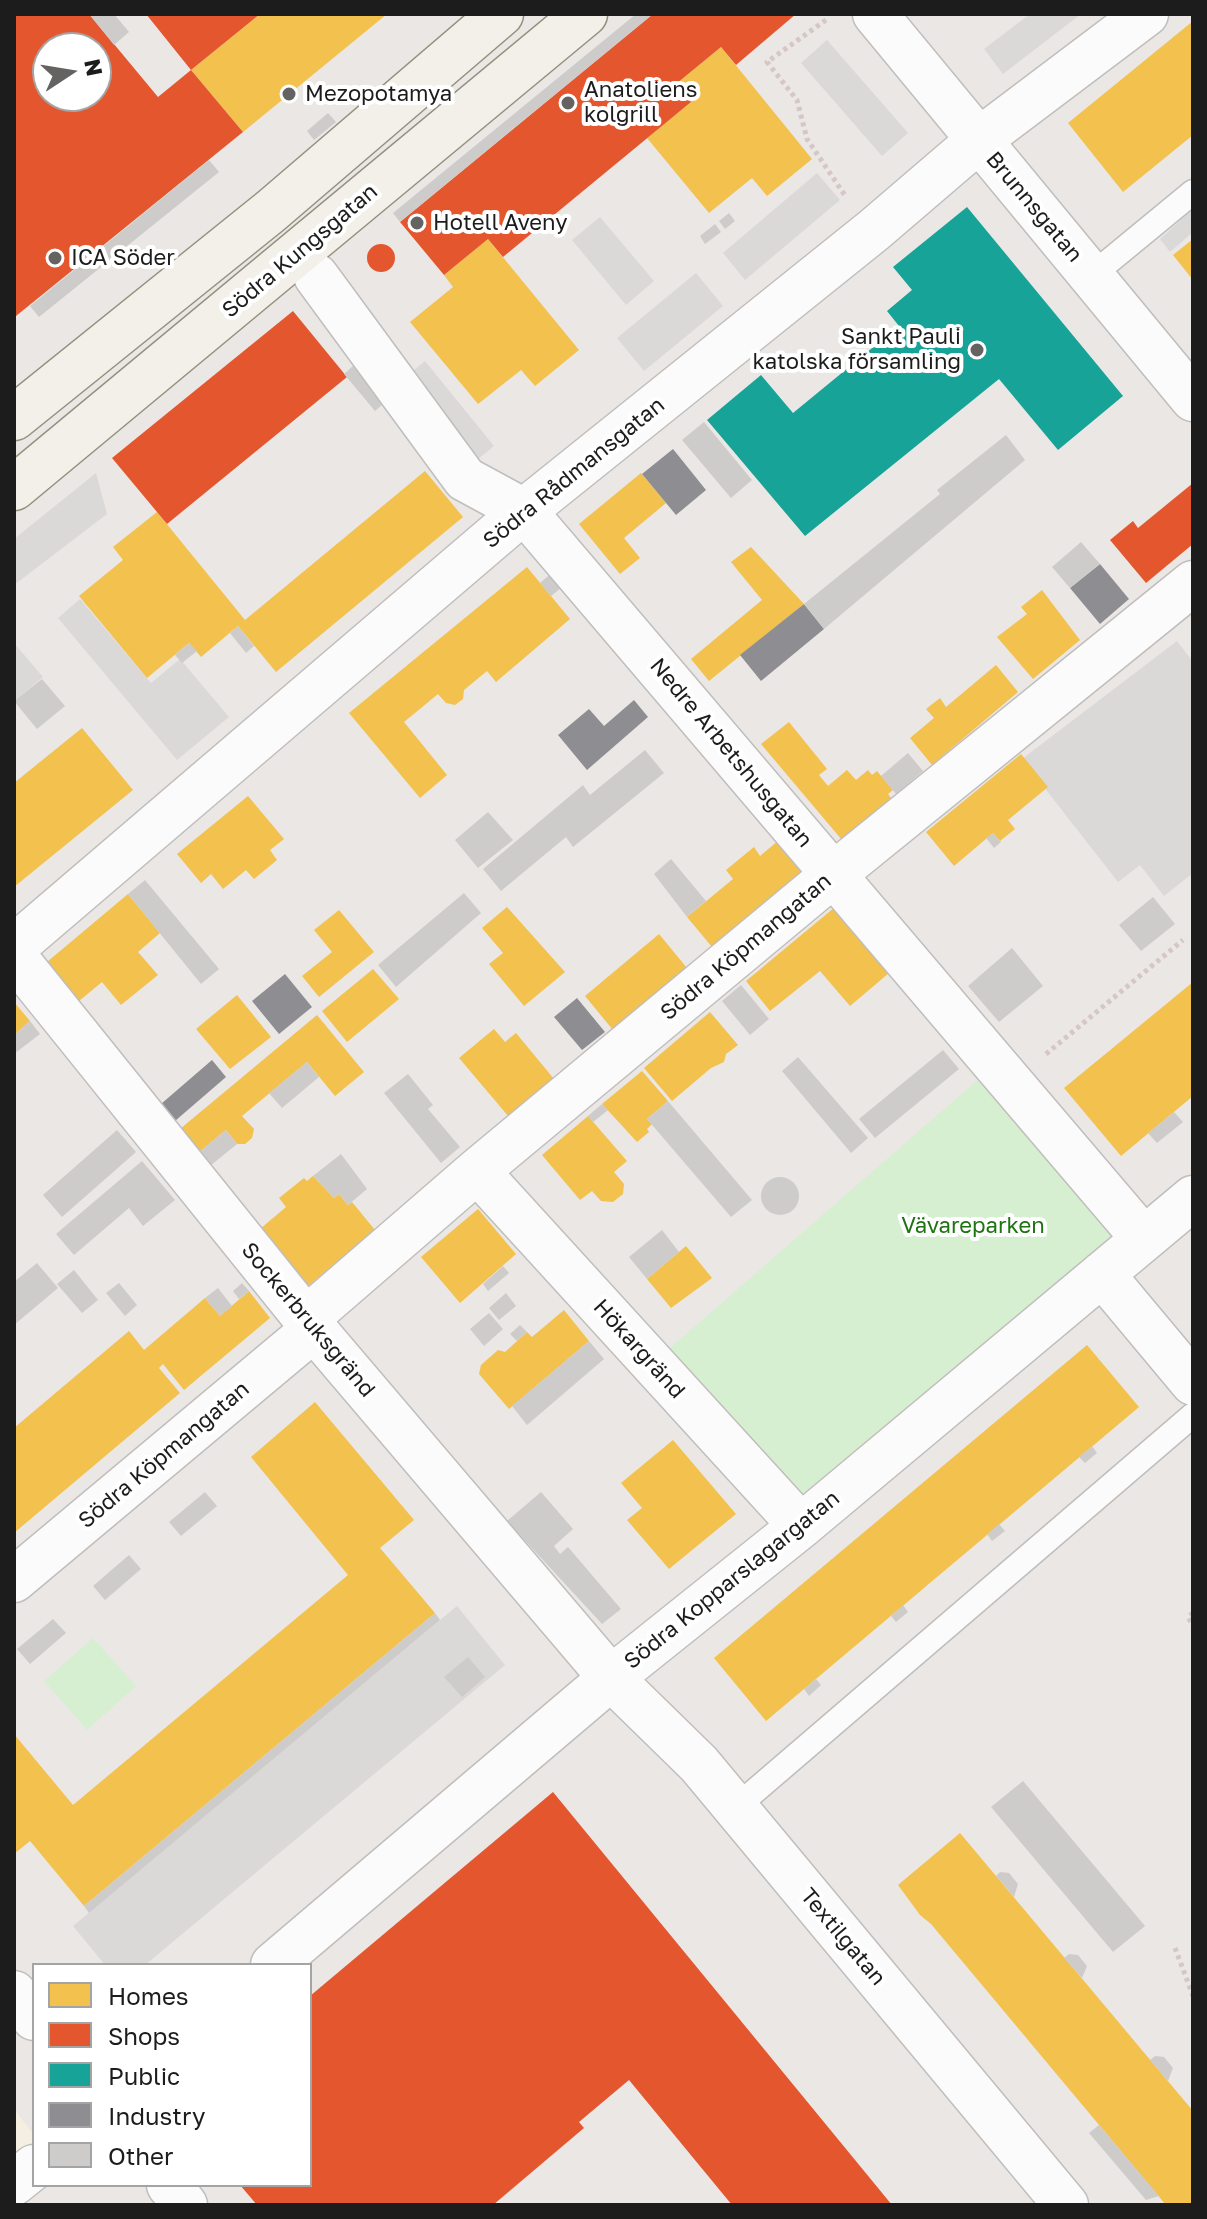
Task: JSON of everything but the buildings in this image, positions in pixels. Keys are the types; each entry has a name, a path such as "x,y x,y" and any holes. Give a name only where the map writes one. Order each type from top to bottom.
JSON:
{"street":[{"path":"14,418 271,211 501,14"},
{"name":"Södra Kungsgatan","path":"14,488 585,14"},
{"name":"Brunnsgatan","path":"875,14 1193,399"},
{"name":"Södra Rådmansgatan","path":"14,947 524,511 874,230 979,140 1146,14"},
{"name":"Nedre Arbetshusgatan","path":"316,276 465,479 524,511 1144,1239"},
{"name":"Södra Köpmangatan","path":"14,1580 310,1324 477,1171 834,874 1193,583"},
{"name":"Sockerbruksgränd","path":"14,956 310,1324 611,1678"},
{"name":"Hökargränd","path":"477,1171 801,1526"},
{"name":"Södra Kopparslagargatan","path":"275,1963 611,1678 801,1526 1193,1198"},
{"path":"1102,1274 1193,1383"},
{"name":"Textilgatan","path":"611,1678 699,1764 1066,2205"},
{"path":"14,1993 32,2016"},
{"path":"14,2183 32,2169"},
{"path":"171,2187 185,2205"}],"lane":[{"path":"1091,276 1193,192"},
{"path":"735,1808 1193,1415"}],"path":[{"path":"826,20 767,62 797,100 807,139 840,188 874,230"},
{"path":"1012,1084 1075,1027 1183,940"},
{"path":"1193,1613 1188,1617 1193,1626"},
{"path":"1175,1948 1193,1996"}],"shaded area":[{"path":"1030,14 1081,14 1003,74 984,49"},
{"path":"827,40 908,133 882,156 801,63"},
{"path":"817,173 840,200 745,280 723,253"},
{"path":"1193,209 1193,232 1170,252 1160,239"},
{"path":"600,217 654,281 626,305 572,240"},
{"path":"696,273 723,306 644,371 617,338"},
{"path":"425,361 494,446 467,468 398,383"},
{"path":"96,473 107,514 14,585 14,539"},
{"path":"80,599 151,683 180,659 229,717 177,760 58,618"},
{"path":"1177,641 1193,662 1193,873 1164,896 1140,865 1118,882 1022,759"},
{"path":"14,643 43,677 14,701"},
{"path":"457,1606 505,1665 147,1963 103,1963 73,1926"},
{"path":"14,2109 32,2132 32,2147 14,2163"}],"green space":[{"name":"Vävareparken","path":"982,1076 1126,1236 802,1510 663,1354"},
{"path":"93,1638 136,1686 87,1730 44,1681"}],"place":[{"name":"Mezopotamya","path":"289,94"},
{"name":"Anatoliens kolgrill","path":"568,103"},
{"name":"Hotell Aveny","path":"417,223"},
{"name":"ICA Söder","path":"55,258"},
{"name":"Sankt Pauli katolska församling","path":"977,350"}]}
